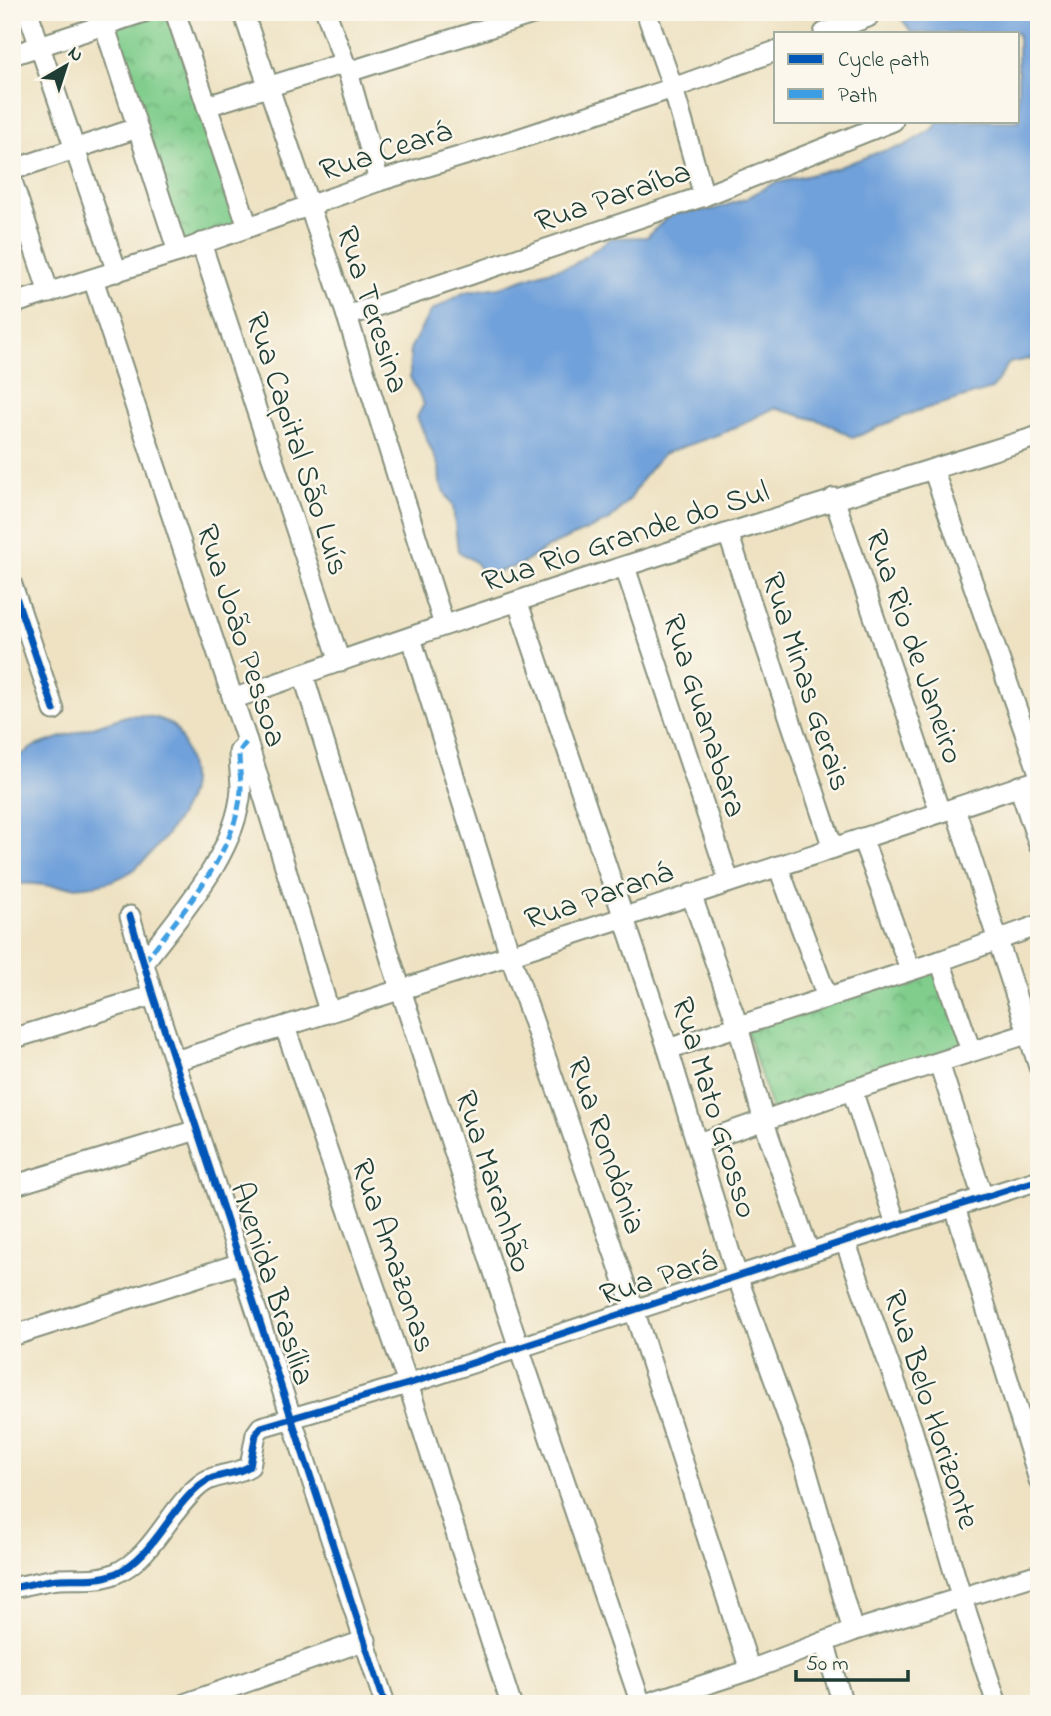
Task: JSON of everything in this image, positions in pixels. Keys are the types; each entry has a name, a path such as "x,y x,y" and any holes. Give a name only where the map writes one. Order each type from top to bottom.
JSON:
{"street":[{"path":"28,12 117,272"},
{"path":"12,55 102,19 144,12"},
{"path":"175,12 248,227"},
{"name":"Rua Teresina","path":"243,12 346,316 444,625"},
{"path":"326,12 346,68 379,181"},
{"path":"207,106 269,86 346,68 539,12"},
{"path":"646,12 673,88 704,195"},
{"path":"102,19 178,252"},
{"path":"828,32 869,21"},
{"name":"Rua Ceará","path":"12,304 178,252 379,181 673,88 774,52"},
{"name":"Rua Paraíba","path":"346,316 704,195 889,122"},
{"path":"12,170 137,128"},
{"path":"12,181 49,293"},
{"name":"Rua Capital São Luís","path":"201,243 340,662"},
{"name":"Rua João Pessoa","path":"93,279 247,741 329,1011"},
{"name":"Rua Rio Grande do Sul","path":"233,699 444,625 834,498 1039,436"},
{"path":"933,469 1039,773"},
{"name":"Rua Rio de Janeiro","path":"834,498 947,810 1033,1032 1039,1067"},
{"name":"Rua Minas Gerais","path":"728,533 833,848"},
{"name":"Rua Guanabara","path":"625,567 729,881"},
{"path":"12,585 54,710"},
{"name":"Rua Mato Grosso","path":"518,603 668,1049 737,1276 804,1462 853,1631"},
{"name":"Rua Rondônia","path":"411,638 510,954 634,1310 750,1670"},
{"name":"Rua Maranhão","path":"303,674 401,988 519,1348 643,1704"},
{"path":"144,962 220,856 238,809 241,789 239,752 247,741"},
{"name":"Rua Paraná","path":"175,1061 1039,780"},
{"path":"1019,786 1039,845"},
{"path":"862,838 909,969"},
{"path":"778,866 827,997"},
{"path":"691,894 738,1026 764,1122 810,1252"},
{"name":"Avenida Brasília","path":"130,916 153,995 385,1704"},
{"path":"668,1049 940,961 1039,925"},
{"path":"940,961 971,1051"},
{"path":"12,1039 153,995"},
{"name":"Rua Amazonas","path":"285,1027 408,1384 511,1704"},
{"path":"698,1143 1033,1032"},
{"path":"939,1063 983,1198"},
{"path":"852,1090 896,1224"},
{"path":"12,1186 197,1130"},
{"name":"Rua Pará","path":"12,1588 60,1579 91,1579 113,1575 132,1564 200,1485 211,1478 242,1471 250,1466 256,1434 261,1427 408,1384 896,1224 1039,1180"},
{"path":"955,1207 1039,1480"},
{"name":"Rua Belo Horizonte","path":"845,1241 912,1429 961,1596 997,1704"},
{"path":"12,1336 241,1263"},
{"path":"643,1704 684,1698 853,1631 1039,1574"},
{"path":"184,1704 366,1640"},
{"path":"824,1642 843,1704"}],"green space":[{"path":"167,12 239,225 177,246 105,31"},
{"path":"936,967 969,1053 774,1117 746,1029"}],"water":[{"path":"904,12 1026,12 1039,43 1039,357 1009,363 992,389 914,412 853,438 827,423 774,408 728,431 663,454 642,479 631,498 610,520 548,547 522,564 485,576 475,562 458,551 453,507 440,483 439,467 417,417 424,404 410,377 410,349 430,312 465,292 500,287 573,265 611,238 647,237 672,213 715,209 745,199 772,184 834,169 879,152 904,146 934,128 938,122 1020,122 1020,32 911,32 901,18"},
{"path":"129,715 150,716 165,721 175,728 182,740 188,757 191,781 185,804 172,827 146,859 119,878 82,886 16,884 12,891 12,761 35,746"}],"marked path":[{"path":"144,962 190,903 218,860 229,837 241,790 239,752 247,741"}],"cycle path":[{"path":"12,585 54,710"},
{"path":"130,916 153,995 385,1704"},
{"path":"12,1588 54,1580 101,1578 128,1566 140,1557 200,1485 212,1478 238,1472 250,1466 256,1434 261,1427 408,1384 1039,1180"}]}
